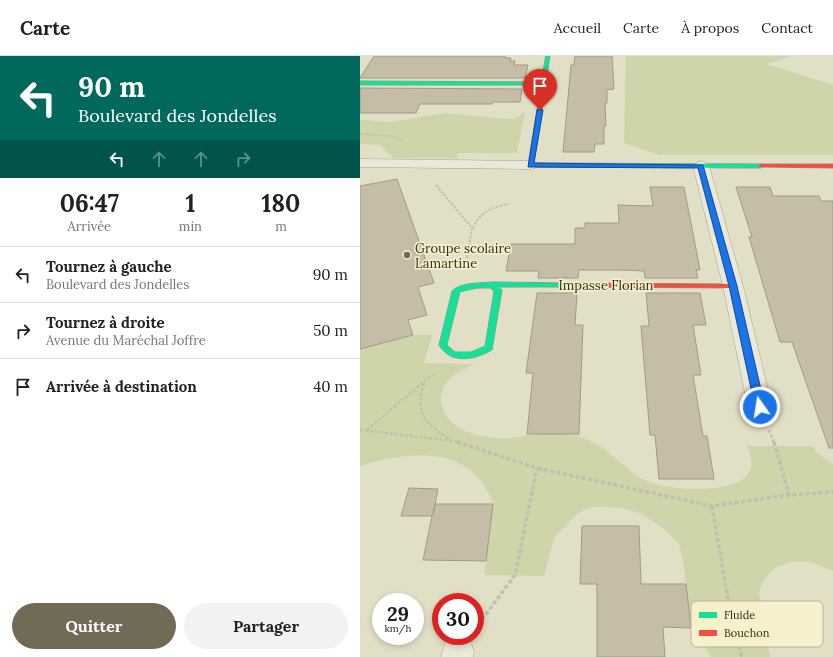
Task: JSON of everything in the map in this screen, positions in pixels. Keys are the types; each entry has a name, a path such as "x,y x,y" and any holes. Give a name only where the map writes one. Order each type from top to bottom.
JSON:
{"street":[{"path":"548,56 531,165 833,166"},
{"path":"360,83 544,84"},
{"path":"701,166 733,286 760,407"},
{"name":"Impasse Florian","path":"462,287 479,285 733,286"},
{"name":"Impasse Florian","path":"453,354 475,354 483,352 490,345 498,290 492,286 479,285"},
{"path":"453,354 444,349 442,345 455,294 462,287"}],"lane":[{"path":"360,163 531,165"}],"path":[{"path":"360,134 391,136 405,142 427,158 423,170 472,228"},
{"path":"462,287 472,228 475,221 482,214 492,208 509,204"},
{"path":"367,430 424,382 453,354"},
{"path":"424,382 418,400 425,419 436,432 454,441 537,468 712,506 789,494 833,492"},
{"path":"760,407 777,451 789,494"},
{"path":"360,430 454,441"},
{"path":"464,646 515,575 537,468"},
{"path":"712,506 728,601"},
{"path":"739,647 742,657"}],"green space":[{"path":"626,56 790,56 767,64 833,85 833,155 659,155 624,143"},
{"path":"525,112 517,153 458,153 457,158 393,158 380,145 360,144 360,120 391,122 445,113 507,119 516,118"},
{"path":"413,335 432,335 424,363 474,364 452,377 445,385 443,390 441,400 444,412 457,426 476,435 496,438 512,438 552,433 576,436 602,448 639,477 649,482 675,488 705,489 731,484 741,480 749,472 752,464 747,446 813,446 816,452 833,464 833,571 811,562 791,562 774,568 762,583 759,593 760,601 691,601 691,623 684,566 679,544 663,528 642,514 621,508 595,507 577,514 554,538 544,576 484,575 493,504 490,496 477,476 463,465 448,459 431,456 394,458 360,466 360,349"},
{"path":"705,647 768,647 770,657 711,657"}],"building":[{"path":"374,56 505,56 505,58 511,58 510,61 515,61 514,65 528,65 525,78 360,78"},
{"path":"575,56 612,56 614,89 607,90 607,103 605,103 606,126 604,126 604,144 595,144 594,152 563,152 571,65 574,65"},
{"path":"360,88 522,89 520,102 493,102 492,104 420,104 416,113 360,113"},
{"name":"Groupe scolaire Lamartine","path":"397,179 434,283 418,287 427,315 408,320 413,335 360,349 360,186"},
{"path":"650,187 684,187 700,270 696,270 698,278 645,278 644,271 579,270 578,278 538,278 539,271 506,271 511,244 575,244 575,228 585,228 585,223 619,223 618,205 653,206"},
{"path":"736,187 770,187 773,196 819,196 821,201 833,201 833,448 829,448 792,342 780,342 749,237 752,237"},
{"path":"537,293 577,293 575,325 583,325 579,434 527,434 533,373 526,373"},
{"path":"646,293 700,293 706,325 693,325 701,375 693,375 703,436 707,436 714,479 659,479 655,435 650,435 641,326 649,326"},
{"path":"409,488 438,489 435,504 493,504 486,561 423,560 432,516 401,516"},
{"path":"582,526 639,526 641,584 686,584 691,628 663,627 665,657 597,657 597,584 580,584"}],"traffic: fast":[{"path":"548,56 531,165 761,166"},
{"path":"360,83 544,84"},
{"path":"479,285 492,286 498,290 489,348 471,355 458,356 452,354 443,345 456,291 478,285 494,284 572,285"}],"traffic: jam":[{"path":"761,166 833,166"},
{"path":"572,285 733,286"}],"place":[{"name":"Groupe scolaire Lamartine","path":"407,255"}],"route":[{"path":"540,110 531,165 701,166 733,286 760,407"}]}
